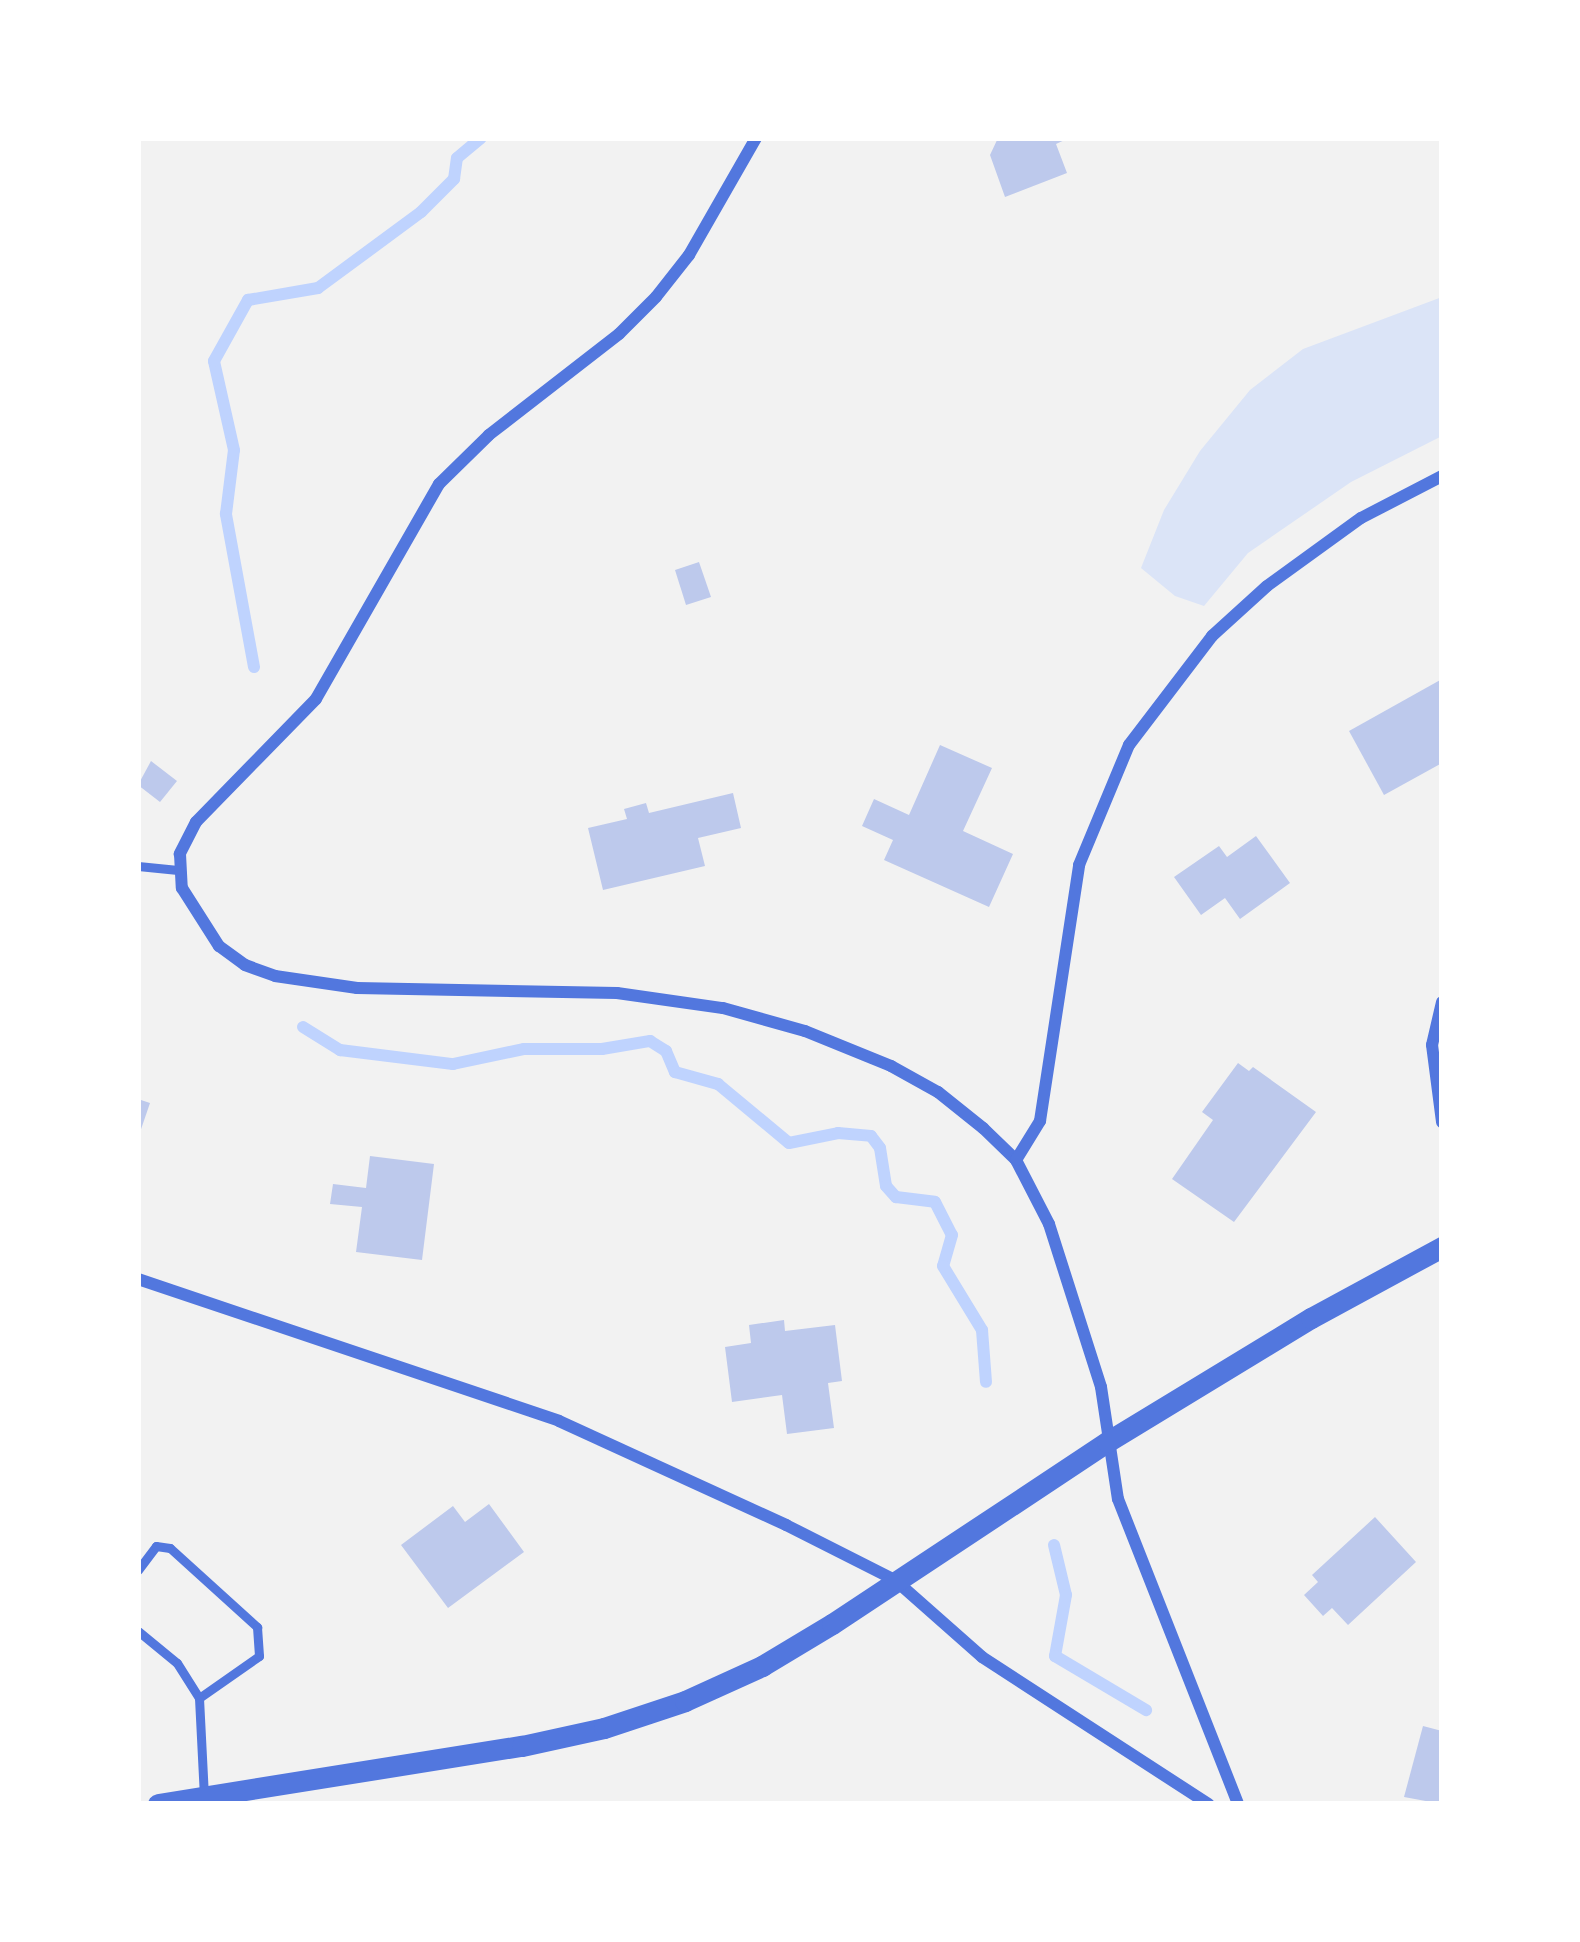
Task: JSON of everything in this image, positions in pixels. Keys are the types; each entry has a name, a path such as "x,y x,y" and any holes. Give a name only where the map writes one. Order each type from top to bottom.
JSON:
{"street":[{"path":"756,138 689,255 656,298 620,334 489,435 439,484 316,699 196,822 178,870 187,902 205,931 233,957 260,971 337,986 616,993 723,1008 805,1031 891,1066 962,1110 1016,1160 1049,1224 1101,1387 1118,1499 1238,1804"},
{"path":"1016,1160 1040,1121 1079,865 1129,745 1212,636 1267,586 1361,518 1442,476"},
{"path":"1442,1002 1432,1045 1442,1122"},
{"path":"158,1804 604,1728 685,1701 762,1666 1107,1442 1311,1318 1442,1247"},
{"path":"138,1279 560,1421 895,1580 982,1658 1208,1804"}],"lane":[{"path":"138,866 178,870"},
{"path":"138,1570 156,1546 170,1548 257,1627 259,1656 199,1698"},
{"path":"138,1631 177,1663 199,1698 204,1797"}],"shaded area":[{"path":"1442,297 1442,436 1351,482 1248,553 1204,606 1175,596 1141,568 1164,510 1200,451 1250,390 1303,349"}],"building":[{"path":"998,138 1069,138 1056,144 1067,173 1005,197 990,155"},
{"path":"699,562 711,597 686,605 675,570"},
{"path":"1442,679 1442,763 1384,795 1349,731"},
{"path":"940,745 992,768 963,831 1013,854 989,907 884,860 893,840 862,826 874,799 909,815"},
{"path":"151,761 177,781 160,802 138,785"},
{"path":"733,793 741,828 698,838 705,866 603,890 588,828 627,819 624,809 646,803 649,813"},
{"path":"1256,836 1290,883 1240,919 1225,898 1201,915 1174,877 1219,846 1227,857"},
{"path":"1238,1063 1249,1071 1253,1067 1316,1112 1234,1222 1172,1179 1213,1120 1202,1112"},
{"path":"138,1099 150,1103 139,1135 138,1135"},
{"path":"370,1156 434,1164 422,1260 356,1252 362,1207 330,1204 333,1184 366,1188"},
{"path":"784,1320 785,1331 835,1325 842,1381 828,1383 834,1428 787,1434 782,1395 732,1402 725,1347 751,1343 749,1325"},
{"path":"489,1504 524,1552 448,1608 401,1545 453,1506 465,1522"},
{"path":"1375,1517 1416,1562 1348,1625 1332,1608 1323,1616 1304,1595 1318,1582 1312,1575"},
{"path":"1423,1726 1442,1731 1442,1804 1404,1797"}],"waterway":[{"path":"254,667 226,514 234,450 214,361 248,300 318,288 421,212 454,179 457,158 481,138"},
{"path":"303,1027 340,1050 453,1064 524,1049 602,1049 650,1041 666,1051 675,1072 718,1084 789,1143 838,1133 871,1136 880,1148 886,1186 896,1197 935,1202 952,1235 943,1266 982,1330 986,1382"},
{"path":"1054,1545 1066,1595 1055,1656 1146,1710"}]}
